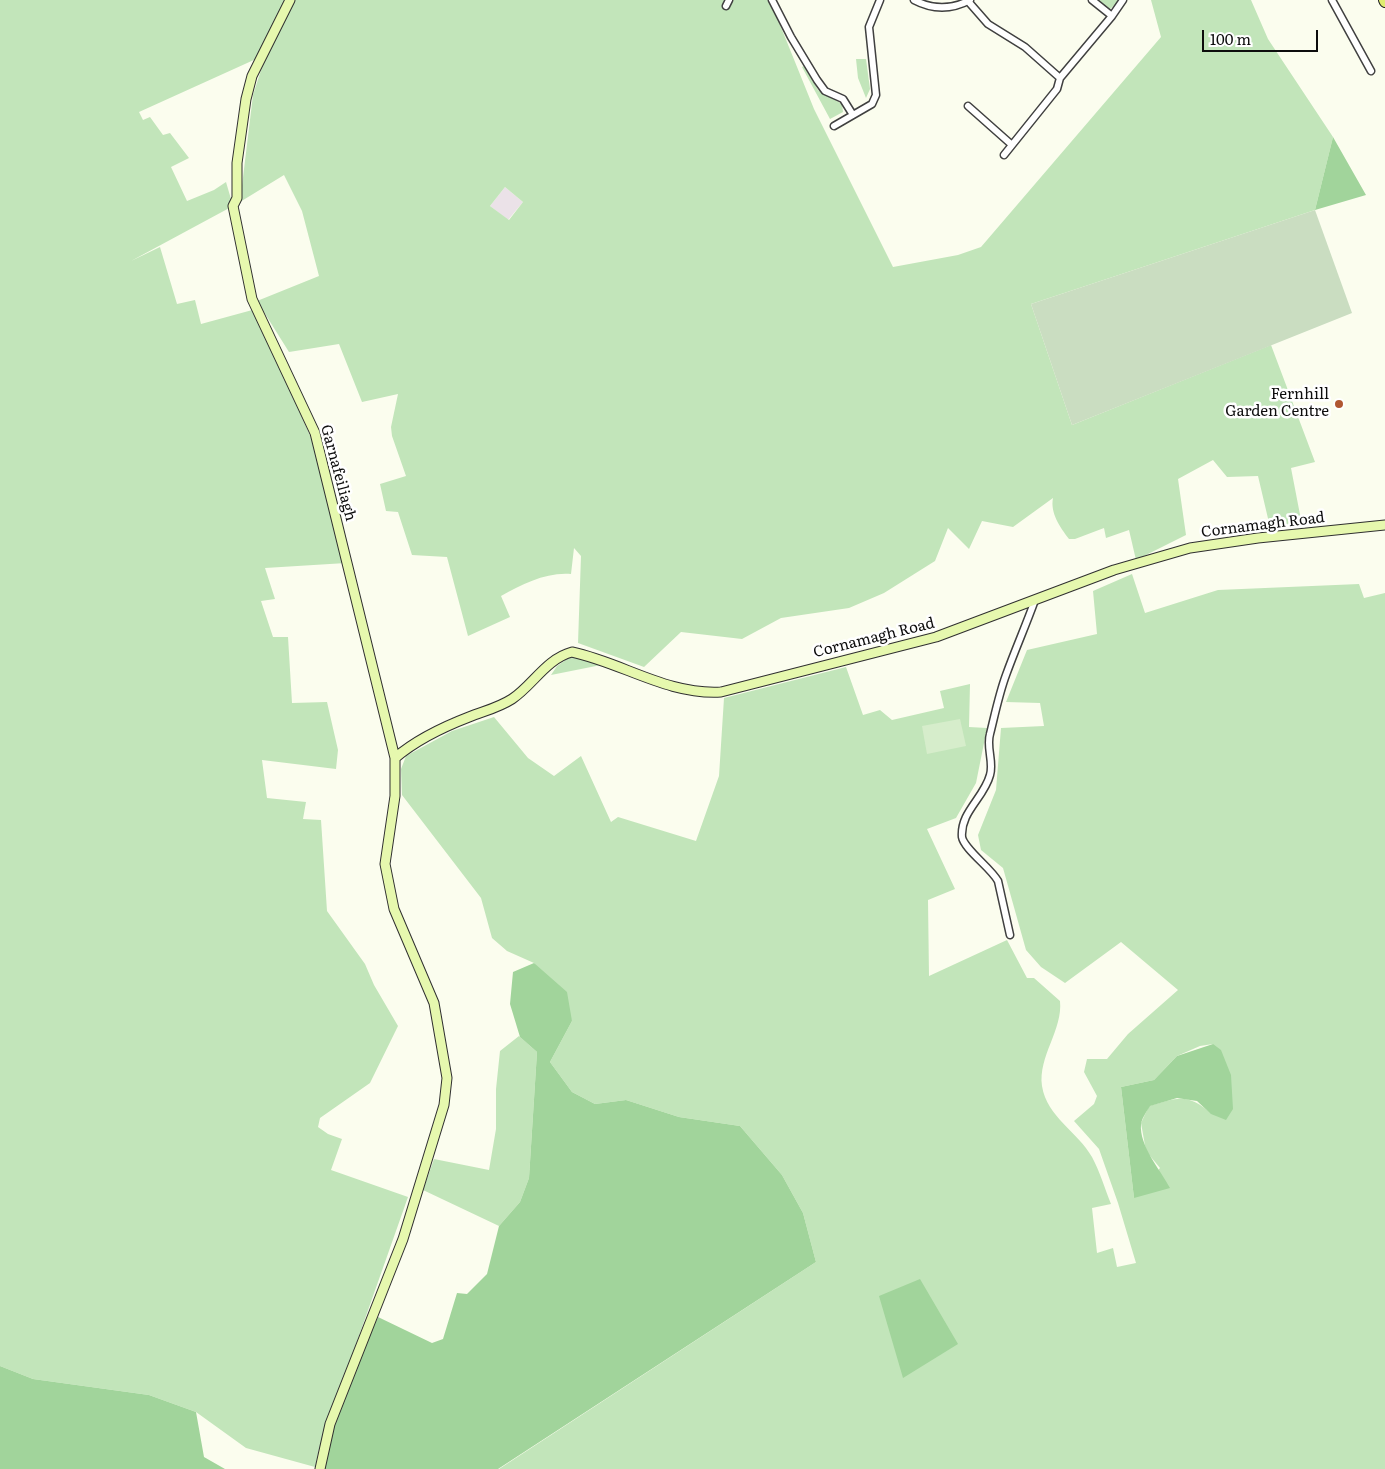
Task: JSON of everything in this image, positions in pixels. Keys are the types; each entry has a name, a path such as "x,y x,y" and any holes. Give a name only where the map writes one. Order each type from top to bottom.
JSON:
{"street":[{"name":"Garnafeiliagh","path":"290,0 252,76 246,98 237,163 237,198 233,206 252,299 315,432 395,758 396,796 385,864 394,909 434,1003 447,1078 444,1105 403,1239 330,1424 320,1469"},
{"path":"772,0 816,80 825,90 843,99 853,115"},
{"path":"834,126 872,104 876,95 869,27 880,0"},
{"path":"914,0 938,8 952,7 969,0 988,24 1025,47 1060,78"},
{"path":"1092,0 1112,16"},
{"path":"1004,155 1057,89 1060,78 1123,0"},
{"path":"1332,0 1371,71"},
{"path":"968,106 1012,145"},
{"name":"Cornamagh Road","path":"395,758 408,746 455,723 499,707 514,697 561,655 572,652 673,687 706,693 721,692 936,638 1114,570 1190,548 1258,538 1385,525"},
{"path":"1010,935 998,881 994,874 962,839 963,825 965,817 981,796 990,776 992,763 989,736 995,721 1001,689 1035,600"}],"shaded area":[{"path":"505,187 523,202 508,220 490,206"}],"green space":[{"path":"0,0 285,0 256,59 139,112 143,120 150,117 163,135 170,133 189,158 171,167 187,201 214,190 226,182 233,206 131,261 160,247 177,304 195,300 201,324 256,309 311,438 346,563 265,568 275,599 261,601 273,637 288,637 292,703 327,702 338,750 336,769 262,760 267,798 306,802 303,819 321,820 327,911 365,964 374,985 398,1026 370,1083 320,1118 318,1127 328,1134 342,1139 331,1170 408,1197 319,1449 315,1467 246,1448 196,1412 149,1395 33,1379 0,1366"},
{"path":"294,0 770,0 814,109 893,267 958,255 981,247 1161,37 1151,0 1251,0 1268,39 1333,137 1315,210 1031,304 1072,425 1271,345 1315,462 1291,468 1302,525 1270,527 1258,476 1227,477 1213,460 1178,479 1186,535 1136,560 1129,530 1106,538 1104,528 1075,539 1069,539 1054,514 1053,498 1013,527 982,521 969,549 948,528 935,561 884,593 849,608 781,618 742,639 681,632 644,667 578,643 581,556 574,548 571,574 544,577 526,583 501,596 510,617 468,636 447,557 412,555 398,512 386,511 380,484 406,476 392,436 391,427 398,394 362,402 339,344 289,352 257,301 319,276 302,211 284,175 240,202 253,95 261,70","holes":["505,187 523,202 509,220 490,206"]},
{"path":"1097,0 1120,0 1109,10"},
{"path":"856,59 866,59 870,89 866,98 858,78"},
{"path":"804,66 818,90 842,104 843,112 830,119 802,67"},
{"path":"1333,137 1366,195 1315,210"},
{"path":"1315,210 1352,313 1072,425 1031,304"},
{"path":"1132,574 1145,613 1218,590 1359,584 1364,598 1385,593 1385,1469 499,1469 816,1262 803,1213 782,1175 740,1126 679,1117 626,1100 595,1104 572,1092 550,1062 572,1021 534,963 507,951 492,938 481,898 402,795 401,769 406,756 452,731 494,717 528,758 554,776 581,756 611,822 618,817 696,841 719,776 724,698 846,667 863,715 880,710 892,720 944,708 940,691 970,684 969,727 987,728 976,783 956,818 927,829 955,889 928,900 929,976 1007,940 1027,978 1034,978 1060,1001 1058,1022 1042,1075 1045,1097 1056,1115 1092,1157 1111,1204 1092,1208 1097,1253 1113,1248 1117,1267 1136,1263 1099,1149 1074,1121 1094,1104 1097,1096 1084,1072 1087,1059 1107,1059 1128,1034 1178,990 1121,942 1065,983 1041,967 1026,950 1003,868 981,850 978,835 996,790 1001,728 1044,726 1040,703 1006,702 1027,650 1097,634 1093,591","holes":["1213,1044 1212,1114 1204,1107 1183,1099 1168,1100 1149,1106 1141,1123 1146,1151 1160,1168 1134,1198 1121,1087 1154,1080 1177,1056 1200,1046"]},
{"path":"570,657 584,658 601,665 551,675 557,666"},
{"path":"960,719 966,746 927,754 922,726"},
{"path":"534,963 567,992 572,1021 550,1062 572,1092 595,1104 626,1100 679,1117 740,1126 782,1175 803,1213 816,1262 498,1469 323,1469 339,1411 378,1317 432,1343 443,1339 457,1293 467,1294 487,1274 499,1226 520,1202 529,1178 537,1052 520,1037 510,1004 513,972"},
{"path":"519,1036 537,1052 529,1178 520,1202 499,1226 423,1190 434,1159 489,1170 496,1129 496,1089 500,1051"},
{"path":"1213,1044 1221,1050 1231,1075 1233,1109 1226,1120 1211,1114 1197,1101 1177,1098 1150,1106 1141,1124 1143,1141 1170,1188 1134,1198 1121,1087 1154,1080 1177,1056"},
{"path":"920,1279 958,1344 903,1378 879,1296"},
{"path":"0,1366 33,1379 149,1395 196,1412 204,1457 225,1469 0,1469"}],"place":[{"name":"Fernhill Garden Centre","path":"1339,404"}]}
